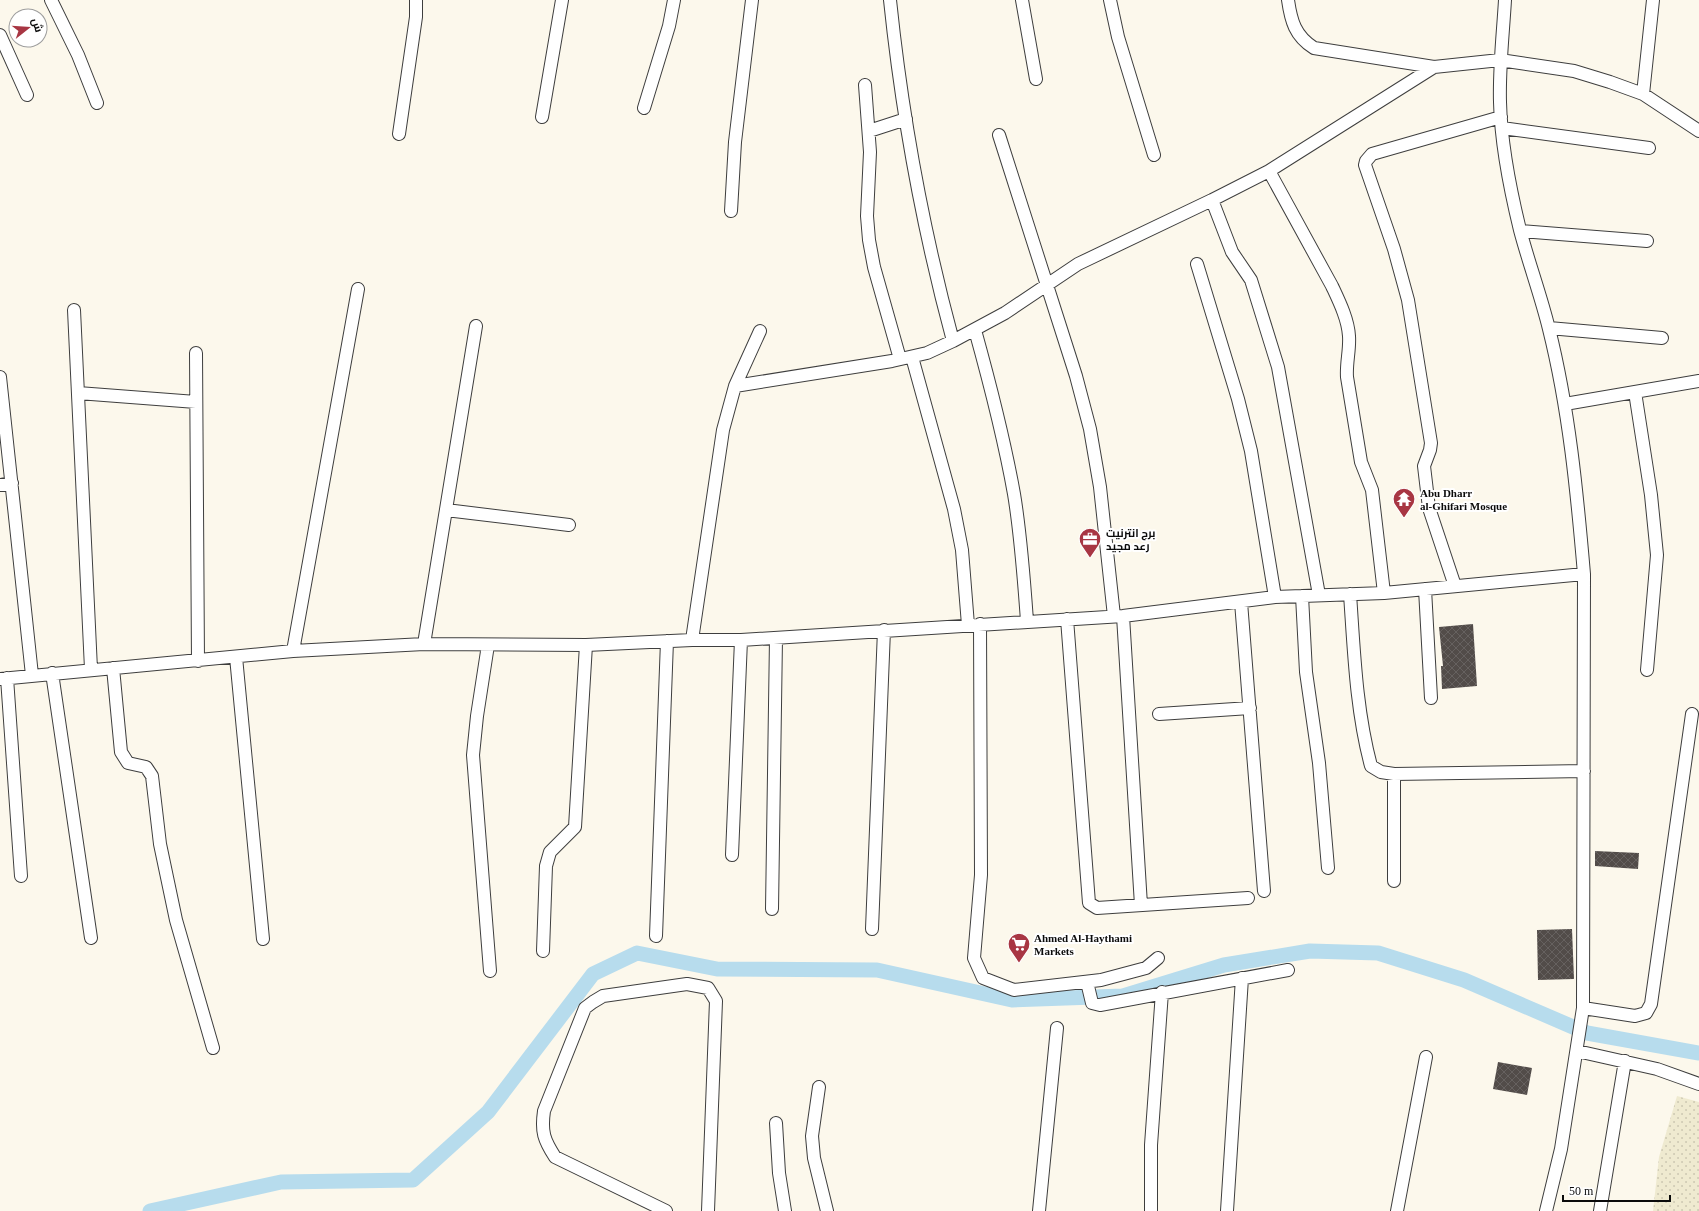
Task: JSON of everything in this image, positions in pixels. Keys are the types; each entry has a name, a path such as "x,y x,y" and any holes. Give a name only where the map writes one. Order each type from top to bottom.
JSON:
{"street":[{"path":"51,0 78,55 97,103"},
{"path":"399,134 416,17 416,0"},
{"path":"542,117 562,0"},
{"path":"644,108 669,26 674,0"},
{"path":"731,211 735,142 752,0"},
{"path":"890,0 906,119 933,269 952,341"},
{"path":"1022,0 1036,79"},
{"path":"1110,0 1118,37 1154,155"},
{"path":"1288,0 1295,30 1306,43 1314,48 1434,67 1500,60 1574,71 1642,94 1699,131"},
{"path":"1505,0 1500,60 1502,122 1509,178 1521,231 1549,328 1565,404 1579,514 1584,574 1583,1008 1561,1149 1546,1211"},
{"path":"1642,94 1653,0"},
{"path":"0,35 27,95"},
{"path":"735,386 906,358 926,353 975,330 1024,301 1046,284 1078,264 1269,171 1434,67"},
{"path":"865,85 869,131 867,216 869,240 874,267 906,358 954,509 974,624 982,875 974,958 983,978 1014,990 1101,980 1146,968 1158,958"},
{"path":"869,131 906,119"},
{"path":"1456,586 1429,508 1424,466 1431,443 1408,300 1394,250 1365,165 1366,161 1372,154 1502,122 1649,148"},
{"path":"999,136 1078,382 1091,436 1100,487 1118,616 1142,905"},
{"path":"1269,171 1332,286 1341,305 1348,329 1349,346 1346,366 1347,377 1361,462 1372,490 1384,593"},
{"path":"1212,200 1232,252 1253,284 1278,367 1319,595"},
{"path":"1521,231 1647,241"},
{"path":"1197,264 1238,399 1251,451 1275,597"},
{"path":"294,652 358,289"},
{"path":"74,310 91,669"},
{"path":"424,644 476,326"},
{"path":"1549,328 1662,338"},
{"path":"975,330 995,403 1014,494 1021,545 1027,621"},
{"path":"692,640 724,430 735,386 760,331"},
{"path":"196,353 198,661"},
{"path":"0,378 32,675"},
{"path":"1565,404 1699,381"},
{"path":"1635,392 1651,495 1657,555 1647,670"},
{"path":"78,393 196,402"},
{"path":"0,485 12,483"},
{"path":"446,510 569,525"},
{"path":"21,876 3,679 91,669 294,652 424,644 488,646 586,645 692,640 741,640 1118,616 1275,597 1384,593 1584,574"},
{"path":"1425,589 1431,698"},
{"path":"1350,594 1356,685 1364,742 1371,766 1381,772 1394,774 1584,771"},
{"path":"1302,596 1306,672 1319,763 1328,868"},
{"path":"1241,602 1264,891"},
{"path":"1067,619 1089,903 1097,908 1248,898"},
{"path":"872,929 884,630"},
{"path":"772,909 776,638"},
{"path":"732,855 741,640"},
{"path":"656,936 667,641"},
{"path":"543,951 546,866 550,852 575,827 586,645"},
{"path":"488,646 477,716 473,755 490,971"},
{"path":"236,657 263,939"},
{"path":"113,668 121,752 128,763 146,767 152,776 160,844 176,920 213,1048"},
{"path":"52,673 91,938"},
{"path":"1159,714 1250,708"},
{"path":"1583,1008 1635,1016 1646,1013 1651,1004 1692,714"},
{"path":"1394,774 1394,881"},
{"path":"1087,982 1092,1003 1100,1005 1162,992 1288,970"},
{"path":"1227,1211 1242,978"},
{"path":"666,1211 555,1158 548,1146 542,1127 544,1111 585,1008 603,996 687,984 708,988 716,1001 708,1211"},
{"path":"1151,1211 1151,1145 1162,992"},
{"path":"1040,1211 1056,1028"},
{"path":"1577,1047 1657,1069 1699,1084"},
{"path":"1396,1211 1426,1057"},
{"path":"1600,1211 1625,1061"},
{"path":"819,1087 812,1136 814,1158 827,1211"},
{"path":"776,1123 779,1173 785,1211"}],"shaded area":[{"path":"1677,1096 1699,1102 1699,1211 1653,1211 1659,1157"}],"building":[{"path":"1473,624 1477,686 1442,689 1441,666 1443,666 1439,627"},
{"path":"1595,851 1639,853 1638,869 1595,866"},
{"path":"1572,929 1574,979 1538,980 1537,930"},
{"path":"1498,1062 1532,1068 1527,1095 1493,1089"}],"waterway":[{"path":"150,1211 281,1182 413,1180 488,1112 593,974 637,953 717,969 877,970 1012,1000 1123,996 1224,965 1310,951 1378,953 1464,980 1587,1033 1699,1053"}],"place":[{"name":"Abu Dharr al-Ghifari Mosque","path":"1404,518"},
{"name":"برج انترنيت رعد مجيد","path":"1090,558"},
{"name":"Ahmed Al-Haythami Markets","path":"1019,964"}]}
